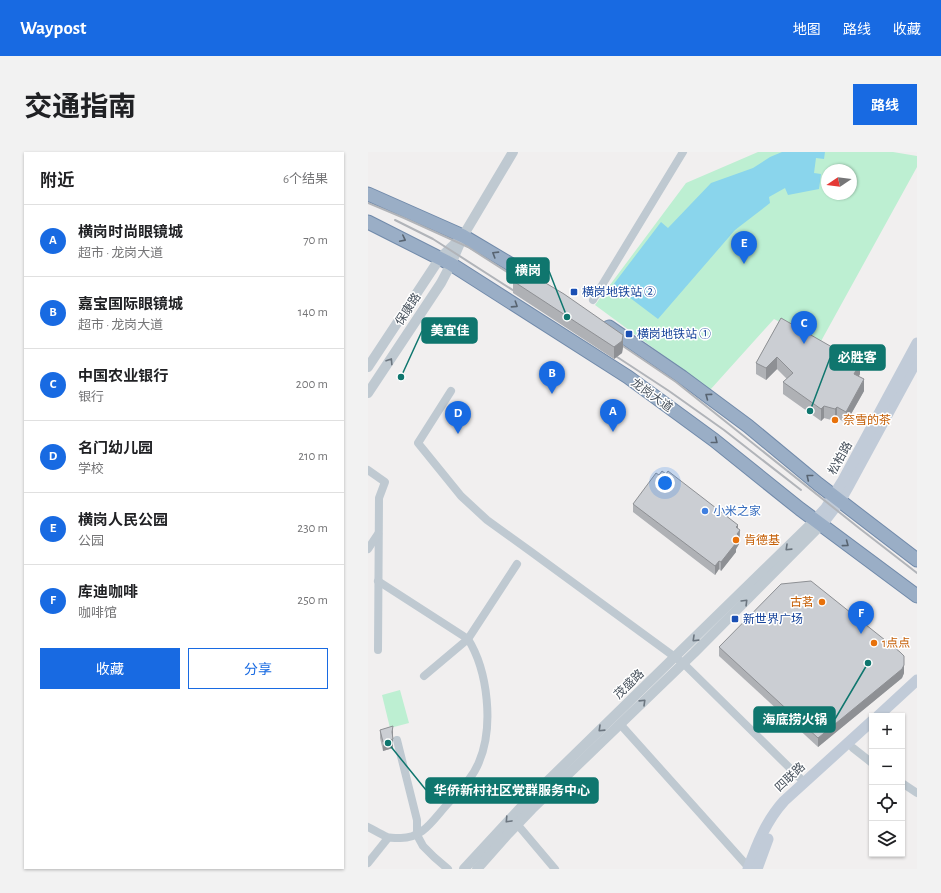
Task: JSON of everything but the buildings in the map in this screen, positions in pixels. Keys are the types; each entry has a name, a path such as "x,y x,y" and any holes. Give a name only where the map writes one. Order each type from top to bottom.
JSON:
{"highway":[{"path":"368,194 464,236 542,284"},
{"name":"龙岗大道","path":"368,222 446,261 628,377 714,440 818,523 917,596"},
{"path":"600,321 682,377 748,426 917,560"}],"main road":[{"name":"松柏路","path":"837,498 917,343"},
{"name":"松柏路","path":"818,523 837,498 917,360"},
{"path":"881,713 917,680"},
{"path":"891,713 917,690"},
{"name":"四联路","path":"751,869 762,833 768,821 784,801 869,724"},
{"name":"四联路","path":"751,869 769,834 786,808 869,734"}],"street":[{"name":"保康路","path":"368,366 464,236 513,152"},
{"path":"593,300 683,152"},
{"name":"保康路","path":"368,393 441,283 446,261"},
{"path":"451,391 418,443 461,496 487,520 679,660 804,782"},
{"path":"368,470 385,482 379,498 378,650"},
{"name":"茂盛路","path":"464,869 525,803 679,660 818,523"},
{"path":"368,549 378,533"},
{"path":"424,676 468,639 517,564"},
{"path":"368,827 388,838 405,838 417,835 426,828 471,777 479,763 484,748 487,729 484,682 474,649 468,639 378,581"},
{"name":"茂盛路","path":"477,869 517,824 620,724 679,660"},
{"path":"620,724 751,869"},
{"path":"397,740 417,820 417,835 423,846 448,869"},
{"path":"853,748 869,761"},
{"path":"905,785 917,793"},
{"path":"517,824 555,869"},
{"path":"368,863 388,838"}],"green space":[{"path":"758,152 893,152 917,156 917,167 820,343 774,319 710,390 595,305 686,183"},
{"path":"400,690 409,723 390,728 382,695"}],"water":[{"path":"782,152 825,152 824,159 816,158 814,173 821,174 819,189 788,195 785,188 769,197 770,203 735,230 658,319 613,285 661,222 668,228 711,183 753,168 770,157"}],"railway":[{"path":"368,203 468,247 523,282"},
{"path":"395,220 433,239 522,296"},
{"path":"614,340 676,382 917,573"},
{"path":"608,351 669,391 724,430 801,490"}],"place":[{"name":"横岗人民公园","path":"744,264"},
{"name":"横岗地铁站 ②","path":"574,292"},
{"name":"横岗","path":"567,317"},
{"name":"横岗地铁站 ①","path":"629,334"},
{"name":"中国农业银行","path":"804,344"},
{"name":"美宜佳","path":"401,377"},
{"name":"嘉宝国际眼镜城","path":"552,394"},
{"name":"必胜客","path":"810,411"},
{"name":"奈雪的茶","path":"835,420"},
{"name":"横岗时尚眼镜城","path":"613,432"},
{"name":"名门幼儿园","path":"458,434"},
{"name":"小米之家","path":"705,511"},
{"name":"肯德基","path":"736,540"},
{"name":"古茗","path":"822,602"},
{"name":"新世界广场","path":"735,619"},
{"name":"库迪咖啡","path":"861,634"},
{"name":"1点点","path":"874,643"},
{"name":"海底捞火锅","path":"868,663"},
{"name":"华侨新村社区党群服务中心","path":"388,743"}]}
